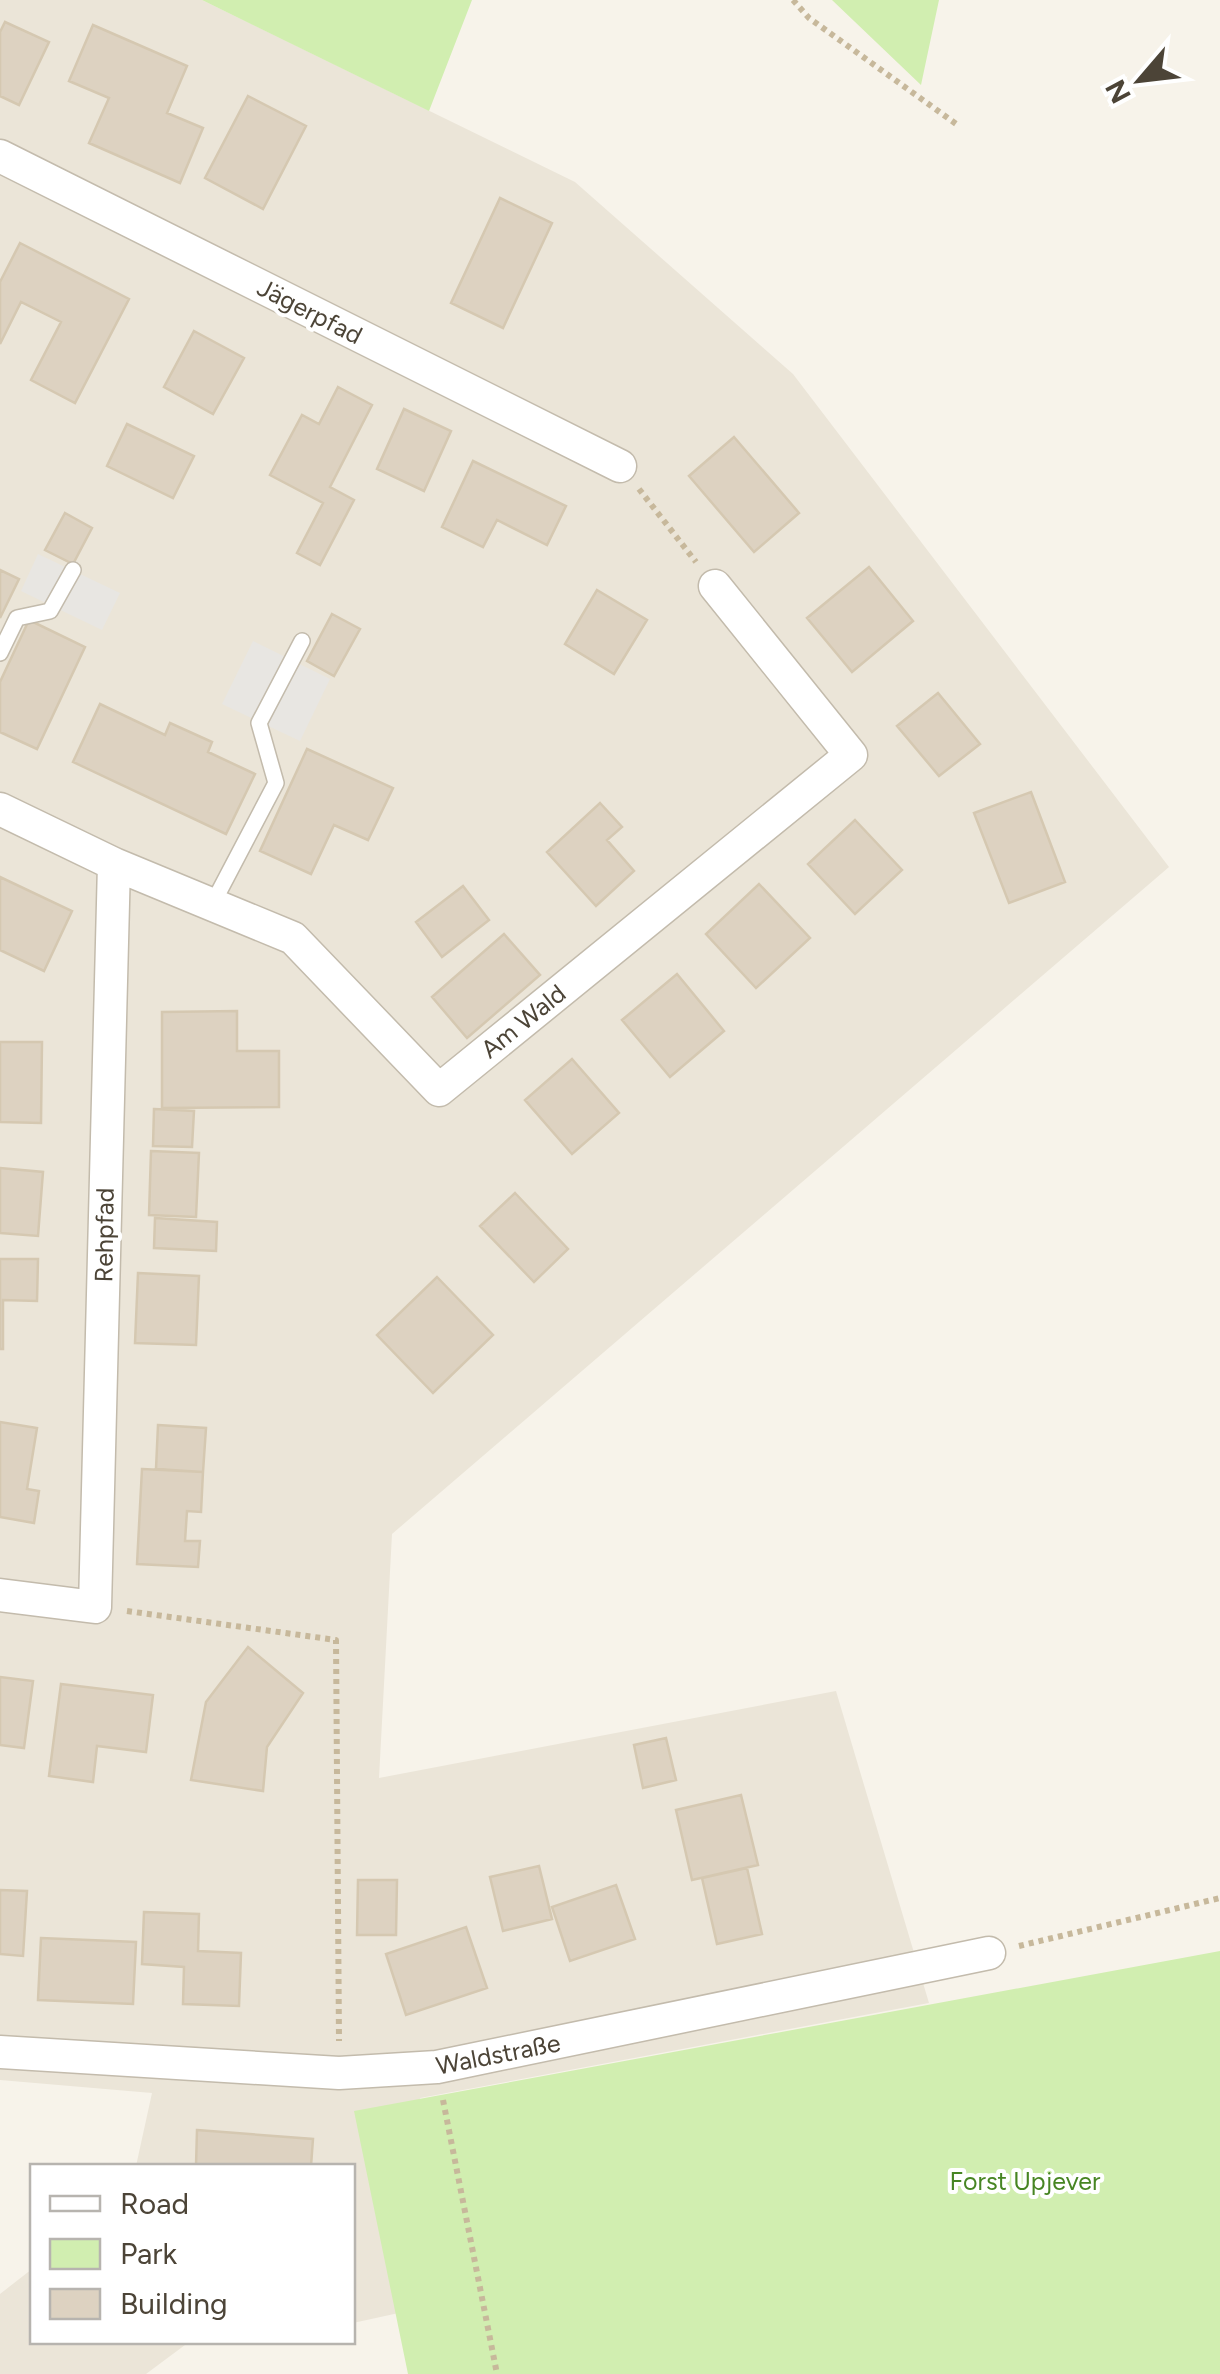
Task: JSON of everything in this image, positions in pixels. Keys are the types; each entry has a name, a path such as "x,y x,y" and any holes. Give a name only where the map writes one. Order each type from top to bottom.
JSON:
{"street":[{"name":"Jägerpfad","path":"0,156 620,466"},
{"name":"Am Wald","path":"0,809 114,864 293,938 438,1090 851,755 715,586"},
{"name":"Rehpfad","path":"95,1607 114,864"},
{"path":"0,1595 95,1607"},
{"name":"Waldstraße","path":"0,2052 339,2073 436,2067 989,1953"}],"lane":[{"path":"0,653 18,618 50,610 73,570"},
{"path":"212,904 276,783 259,723 302,641"}],"path":[{"path":"793,0 809,18 959,126"},
{"path":"620,466 715,586"},
{"path":"95,1607 336,1640 339,2073"},
{"path":"989,1953 1220,1898"},
{"path":"436,2067 497,2374"}],"shaded area":[{"path":"0,0 202,0 575,182 793,374 1169,867 392,1534 379,1778 836,1691 929,2003 420,2098 458,2300 355,2323 355,2164 136,2164 152,2093 0,2080"},
{"path":"38,554 120,593 102,630 21,591"},
{"path":"253,641 330,679 300,741 222,704"},
{"path":"30,2271 30,2344 186,2344 146,2374 0,2374 0,2294"}],"green space":[{"path":"202,0 472,0 429,111"},
{"path":"832,0 939,0 921,85"},
{"name":"Forst Upjever","path":"1220,1951 1220,2374 408,2374 354,2111"}],"building":[{"path":"5,22 49,42 19,105 0,96 0,32"},
{"path":"93,25 187,66 167,113 203,128 180,183 89,143 109,98 69,81"},
{"path":"248,96 306,126 263,209 205,178"},
{"path":"500,198 552,223 503,328 451,303"},
{"path":"20,243 129,299 75,403 31,380 61,322 21,302 0,344 0,282"},
{"path":"194,331 244,358 213,414 164,387"},
{"path":"338,387 372,405 330,487 354,500 320,565 297,553 323,503 270,475 302,415 319,424"},
{"path":"404,409 451,431 424,491 377,469"},
{"path":"127,424 194,456 173,498 107,466"},
{"path":"734,437 799,513 754,552 689,476"},
{"path":"473,461 566,506 547,545 497,520 483,547 442,527"},
{"path":"65,513 92,528 73,564 45,550"},
{"path":"869,567 913,621 852,672 807,618"},
{"path":"0,570 19,579 0,618"},
{"path":"597,590 647,620 614,674 565,644"},
{"path":"332,614 360,629 334,676 307,661"},
{"path":"29,620 85,647 37,749 0,732 0,682"},
{"path":"938,693 980,744 939,776 897,726"},
{"path":"100,704 165,735 170,723 212,742 208,752 255,774 226,834 73,762"},
{"path":"307,749 393,788 368,840 334,825 311,874 260,851"},
{"path":"1031,792 1065,882 1009,903 974,813"},
{"path":"600,803 622,827 607,840 634,871 596,906 547,852"},
{"path":"855,820 902,870 855,914 808,864"},
{"path":"0,877 72,911 44,971 0,950"},
{"path":"759,884 810,938 756,988 706,934"},
{"path":"463,886 489,920 442,957 416,922"},
{"path":"504,934 540,975 467,1038 432,997"},
{"path":"677,974 724,1031 670,1077 622,1020"},
{"path":"237,1011 237,1051 279,1051 279,1107 162,1108 162,1012"},
{"path":"0,1042 42,1042 41,1123 0,1122"},
{"path":"572,1059 619,1113 572,1154 525,1100"},
{"path":"154,1109 194,1111 192,1147 153,1146"},
{"path":"151,1151 199,1153 196,1217 149,1215"},
{"path":"0,1168 43,1172 38,1236 0,1233"},
{"path":"515,1193 568,1249 534,1282 480,1226"},
{"path":"155,1218 217,1222 216,1251 154,1248"},
{"path":"0,1259 38,1259 37,1301 3,1300 3,1349 0,1349"},
{"path":"138,1273 199,1276 196,1345 135,1343"},
{"path":"437,1277 493,1335 433,1393 377,1335"},
{"path":"0,1422 37,1428 27,1489 39,1491 34,1523 0,1517"},
{"path":"158,1425 206,1428 203,1472 156,1469"},
{"path":"142,1469 203,1472 201,1512 187,1511 185,1541 200,1541 198,1567 137,1564"},
{"path":"248,1647 303,1693 267,1747 263,1791 191,1780 206,1702"},
{"path":"0,1677 33,1681 24,1748 0,1745"},
{"path":"61,1684 153,1695 146,1752 97,1746 93,1782 49,1776"},
{"path":"666,1738 676,1780 643,1788 634,1745"},
{"path":"741,1795 758,1865 692,1880 676,1810"},
{"path":"539,1866 552,1919 503,1931 490,1877"},
{"path":"747,1868 762,1934 717,1944 702,1878"},
{"path":"358,1880 397,1880 396,1935 357,1935"},
{"path":"616,1885 635,1939 570,1961 552,1907"},
{"path":"0,1890 27,1891 23,1956 0,1954"},
{"path":"144,1912 199,1914 198,1951 241,1953 239,2006 183,2004 184,1967 142,1964"},
{"path":"466,1927 487,1988 406,2015 386,1954"},
{"path":"41,1938 136,1942 133,2004 38,2000"},
{"path":"197,2130 313,2139 311,2164 196,2164"}]}
